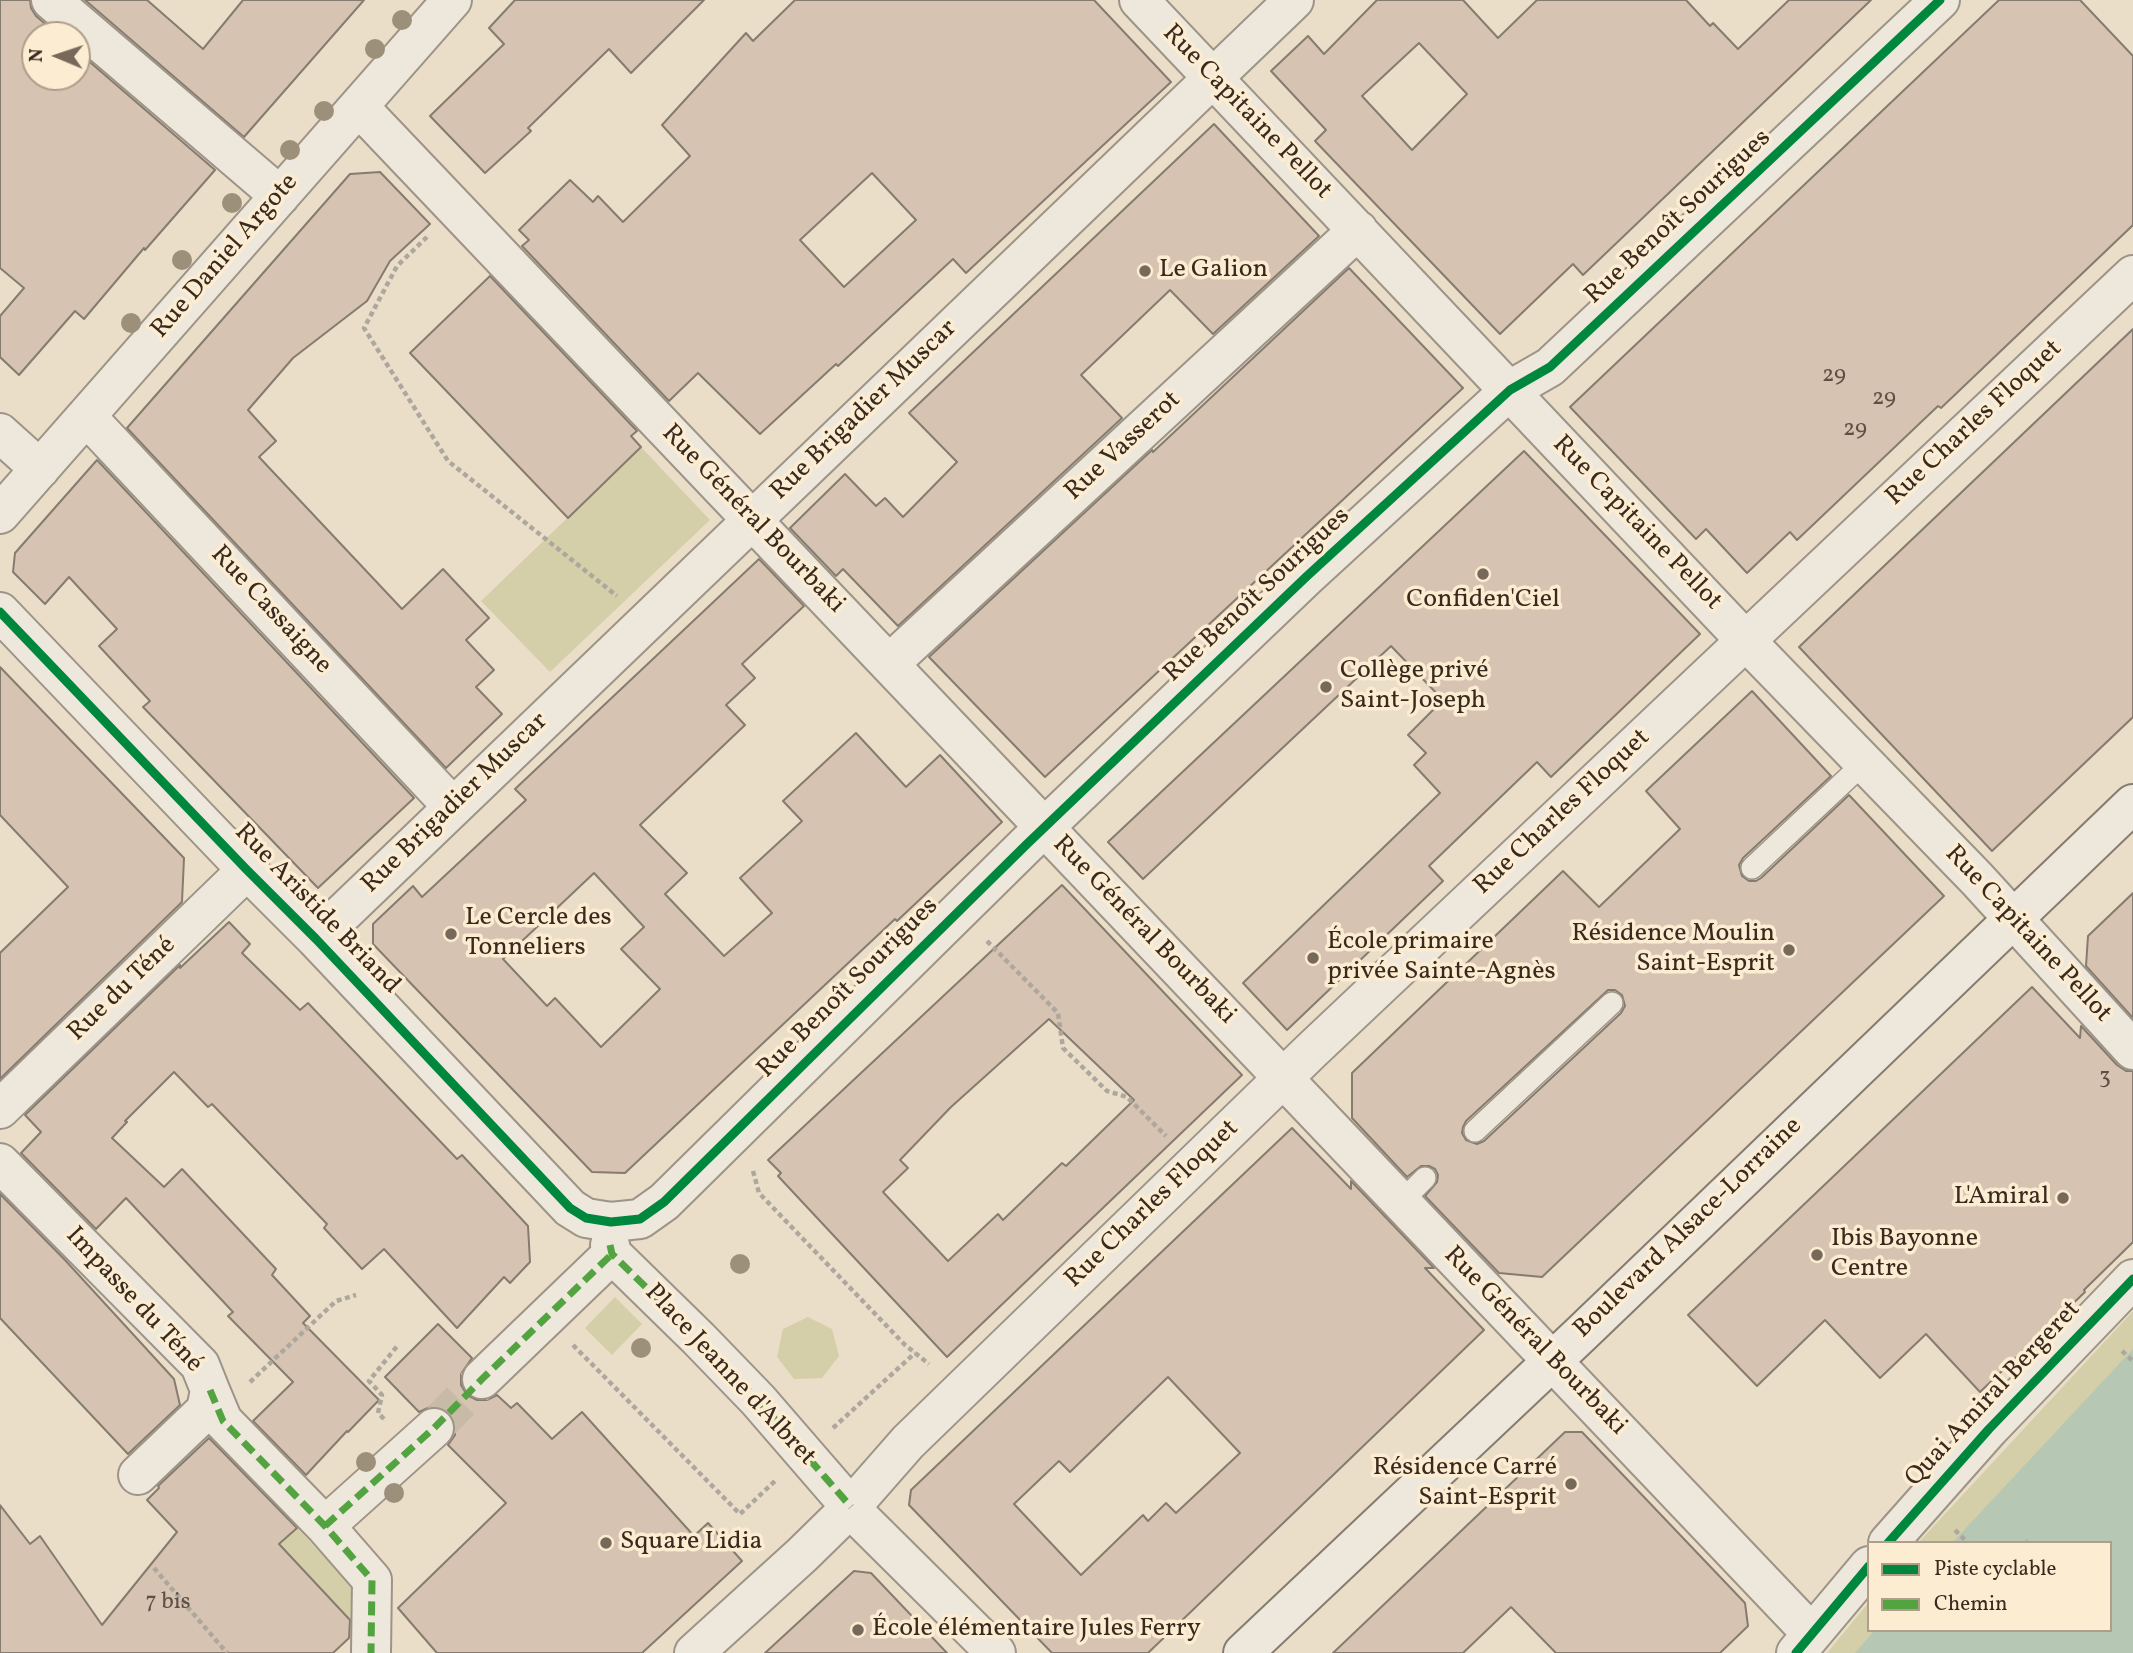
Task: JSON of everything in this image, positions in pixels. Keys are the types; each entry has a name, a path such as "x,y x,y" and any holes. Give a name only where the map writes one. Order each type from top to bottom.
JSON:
{"street":[{"path":"51,0 280,196"},
{"name":"Rue Daniel Argote","path":"0,514 452,0"},
{"name":"Rue Capitaine Pellot","path":"1139,0 2012,918 2133,1049"},
{"name":"Rue Brigadier Muscar","path":"316,939 1293,0"},
{"name":"Rue Benoît Sourigues","path":"611,1241 664,1202 1044,828 1306,577 1510,390 1550,368 1940,0"},
{"name":"Rue Général Bourbaki","path":"359,107 1283,1078 1413,1190 1552,1361 1804,1643"},
{"name":"Rue Vasserot","path":"889,664 1358,230"},
{"name":"Rue Charles Floquet","path":"694,1653 802,1555 851,1507 908,1442 1283,1078 2133,275"},
{"name":"Rue Cassaigne","path":"86,416 453,807"},
{"path":"0,433 40,469"},
{"name":"Rue Aristide Briand","path":"0,611 570,1208 586,1218 611,1241"},
{"name":"Boulevard Alsace-Lorraine","path":"1243,1653 2133,804"},
{"name":"Rue du Téné","path":"0,1109 247,870"},
{"name":"Impasse du Téné","path":"0,1163 200,1365 211,1390 206,1410 138,1475"},
{"path":"482,1379 611,1241"},
{"name":"Place Jeanne d'Albret","path":"611,1241 758,1400 851,1507"},
{"name":"Quai Amiral Bergeret","path":"1890,1541 1989,1429 2133,1279"},
{"path":"211,1390 223,1421 325,1526 372,1580 371,1653"},
{"path":"325,1526 422,1438"},
{"path":"851,1507 996,1653"},
{"path":"1804,1643 1867,1568"}],"lane":[{"path":"1752,868 1864,762"},
{"path":"1475,1131 1612,1003"}],"path":[{"path":"424,240 397,265 364,328 448,461 624,601 644,624"},
{"path":"986,940 1058,1013 1063,1048 1107,1091 1127,1097 1168,1139"},
{"path":"751,1165 759,1193 905,1345 931,1366"},
{"path":"211,1390 238,1391 246,1386 336,1301 356,1295"},
{"path":"398,1345 369,1381 382,1395 377,1413 422,1438"},
{"path":"154,1568 227,1653"}],"shaded area":[{"path":"641,447 710,520 550,672 481,601"},
{"path":"615,1297 642,1324 612,1355 585,1328"},
{"path":"2133,1311 2133,1353 1962,1541 1920,1541"},
{"path":"808,1317 832,1329 839,1356 822,1378 794,1379 777,1357 783,1329"},
{"path":"2133,1349 2133,1653 1855,1653 1873,1632 2112,1632 2112,1541 1954,1541"},
{"path":"297,1528 340,1573 358,1597 359,1630 280,1545"},
{"path":"1867,1604 1867,1632 1881,1632 1863,1653 1827,1653"}],"building":[{"path":"0,0 30,0 31,8 42,21 21,21 21,91 91,91 91,63 215,170 84,319 75,311 19,375 0,357 0,316 24,288 0,268"},
{"path":"85,0 147,0 203,49 243,0 364,0 244,137"},
{"path":"515,0 704,0 631,73 609,49 528,128 531,131 485,173 430,116 504,44 489,28"},
{"path":"795,0 1094,0 1171,82 966,273 953,259 760,434 698,373 669,401 522,246 529,240 519,230 570,180 593,202 598,196 623,222 690,156 662,125 746,33 753,41","holes":["872,173 916,220 844,287 800,240"]},
{"path":"1377,0 1463,0 1498,38 1537,0 1686,0 1710,26 1713,23 1738,49 1789,0 1871,0 1583,275 1573,264 1500,334 1315,141 1326,130 1271,71 1308,36 1324,54","holes":["1419,43 1467,94 1412,150 1362,96"]},
{"path":"1999,0 2080,0 2133,56 2133,225 1941,408 1938,406 1797,540 1790,532 1747,573 1706,529 1696,539 1570,407"},
{"path":"1214,124 1319,236 1213,334 1170,290 1081,375 1122,418 898,626 843,569 836,576 790,528 845,474 876,506 885,498 903,517 957,462 909,413"},
{"path":"380,172 430,224 390,261 367,301 293,358 248,410 276,441 259,457 402,609 443,569 489,618 466,640 494,670 476,687 502,714 446,768 127,428 350,174"},
{"path":"1349,268 1463,388 1045,777 929,657"},
{"path":"490,276 637,431 631,436 641,447 568,518 410,353"},
{"path":"2133,329 2133,717 1992,851 1799,647"},
{"path":"1524,451 1700,634 1551,777 1537,762 1429,866 1443,881 1287,1030 1243,983 1440,793 1414,765 1426,753 1408,735 1443,700 1391,646 1143,879 1108,842"},
{"path":"97,460 414,798 318,888 143,707 150,701 99,646 117,629 69,577 45,604 13,572 15,553"},
{"path":"759,559 804,606 742,664 755,678 726,705 745,725 640,825 687,873 665,894 724,956 772,913 740,878 802,821 783,801 856,733 906,787 940,755 1002,822 625,1173 592,1172 373,944 373,924 413,886 422,897 526,800 515,789","holes":["594,873 644,927 621,949 660,989 601,1047 555,998 547,1006 503,959"]},
{"path":"0,667 184,858 182,902 0,1079 0,953 68,887 0,815"},
{"path":"1752,691 1831,776 1743,858 1739,865 1742,876 1749,881 1761,878 1849,795 1944,896 1542,1277 1499,1273 1425,1196 1437,1182 1435,1169 1421,1166 1407,1177 1352,1118 1352,1073 1563,871 1599,907 1680,829 1646,791","holes":["1608,990 1615,990 1622,995 1625,1006 1621,1013 1484,1141 1477,1144 1466,1140 1462,1133 1466,1121"]},
{"path":"1062,885 1242,1075 947,1357 778,1176 781,1173 768,1160","holes":["1049,1019 1134,1100 1066,1166 1062,1163 1003,1220 998,1214 948,1261 883,1192 908,1168 900,1160 951,1107"]},
{"path":"2133,893 2133,1018 2086,966 2088,936"},
{"path":"229,922 250,944 242,953 300,1010 308,1003 457,1159 462,1155 528,1226 530,1262 510,1283 504,1277 457,1328 384,1249 362,1269 324,1228 327,1224 212,1104 208,1107 174,1072 125,1121 127,1122 112,1138 164,1187 182,1169 276,1269 272,1275 310,1316 303,1323 379,1400 306,1475 253,1421 293,1382 228,1316 233,1312 126,1198 96,1229 21,1153 41,1132 25,1115 180,965 180,968"},
{"path":"2032,987 2080,1038 2081,1026 2117,1065 2126,1071 2133,1071 2133,1242 2084,1290 2085,1292 1980,1392 1926,1334 1880,1378 1825,1320 1757,1386 1688,1315"},
{"path":"1292,1128 1351,1189 1351,1181 1434,1268 1425,1268 1484,1330 1148,1653 1052,1653 909,1505 911,1490","holes":["1168,1377 1240,1453 1176,1513 1166,1503 1148,1521 1143,1515 1081,1575 1014,1504 1059,1461 1070,1472"]},
{"path":"0,1194 65,1260 174,1379 180,1405 128,1454 0,1318"},
{"path":"438,1324 472,1358 461,1374 461,1385 467,1395 477,1400 487,1400 497,1395 511,1408 517,1403 552,1439 582,1412 694,1536 708,1523 742,1561 642,1653 437,1653 398,1608 506,1503 448,1445 455,1435 455,1424 450,1413 440,1407 430,1407 419,1412 385,1377"},
{"path":"1565,1432 1582,1432 1745,1603 1748,1626 1720,1653 1556,1653 1511,1607 1463,1653 1333,1653"},
{"path":"209,1438 297,1528 279,1544 350,1620 349,1638 333,1653 0,1653 0,1505 30,1544 40,1536 102,1625 177,1532 147,1500 158,1486"},
{"name":"École élémentaire Jules Ferry","path":"854,1571 871,1573 947,1653 765,1653"}],"tunnel":[{"path":"434,1428 482,1379"}],"marked path":[{"path":"610,1245 612,1254 758,1400 851,1507"},
{"path":"325,1526 434,1428 612,1254"},
{"path":"210,1390 223,1421 325,1526 372,1580 371,1653"}],"cycle path":[{"path":"0,612 316,939 570,1208 586,1218 611,1222 640,1219 664,1202 1027,844 1306,577 1510,390 1550,367 1940,0"},
{"path":"1890,1541 1989,1429 2133,1279"},
{"path":"1796,1653 1867,1568"}],"place":[{"name":"Le Galion","path":"1145,271"},
{"name":"Confiden'Ciel","path":"1483,574"},
{"name":"Collège privé Saint-Joseph","path":"1326,687"},
{"name":"Le Cercle des Tonneliers","path":"451,934"},
{"name":"Résidence Moulin Saint-Esprit","path":"1789,950"},
{"name":"École primaire privée Sainte-Agnès","path":"1313,958"},
{"name":"L'Amiral","path":"2063,1198"},
{"name":"Ibis Bayonne Centre","path":"1817,1255"},
{"name":"Résidence Carré Saint-Esprit","path":"1571,1484"},
{"name":"Square Lidia","path":"606,1543"},
{"name":"École élémentaire Jules Ferry","path":"858,1630"}]}
